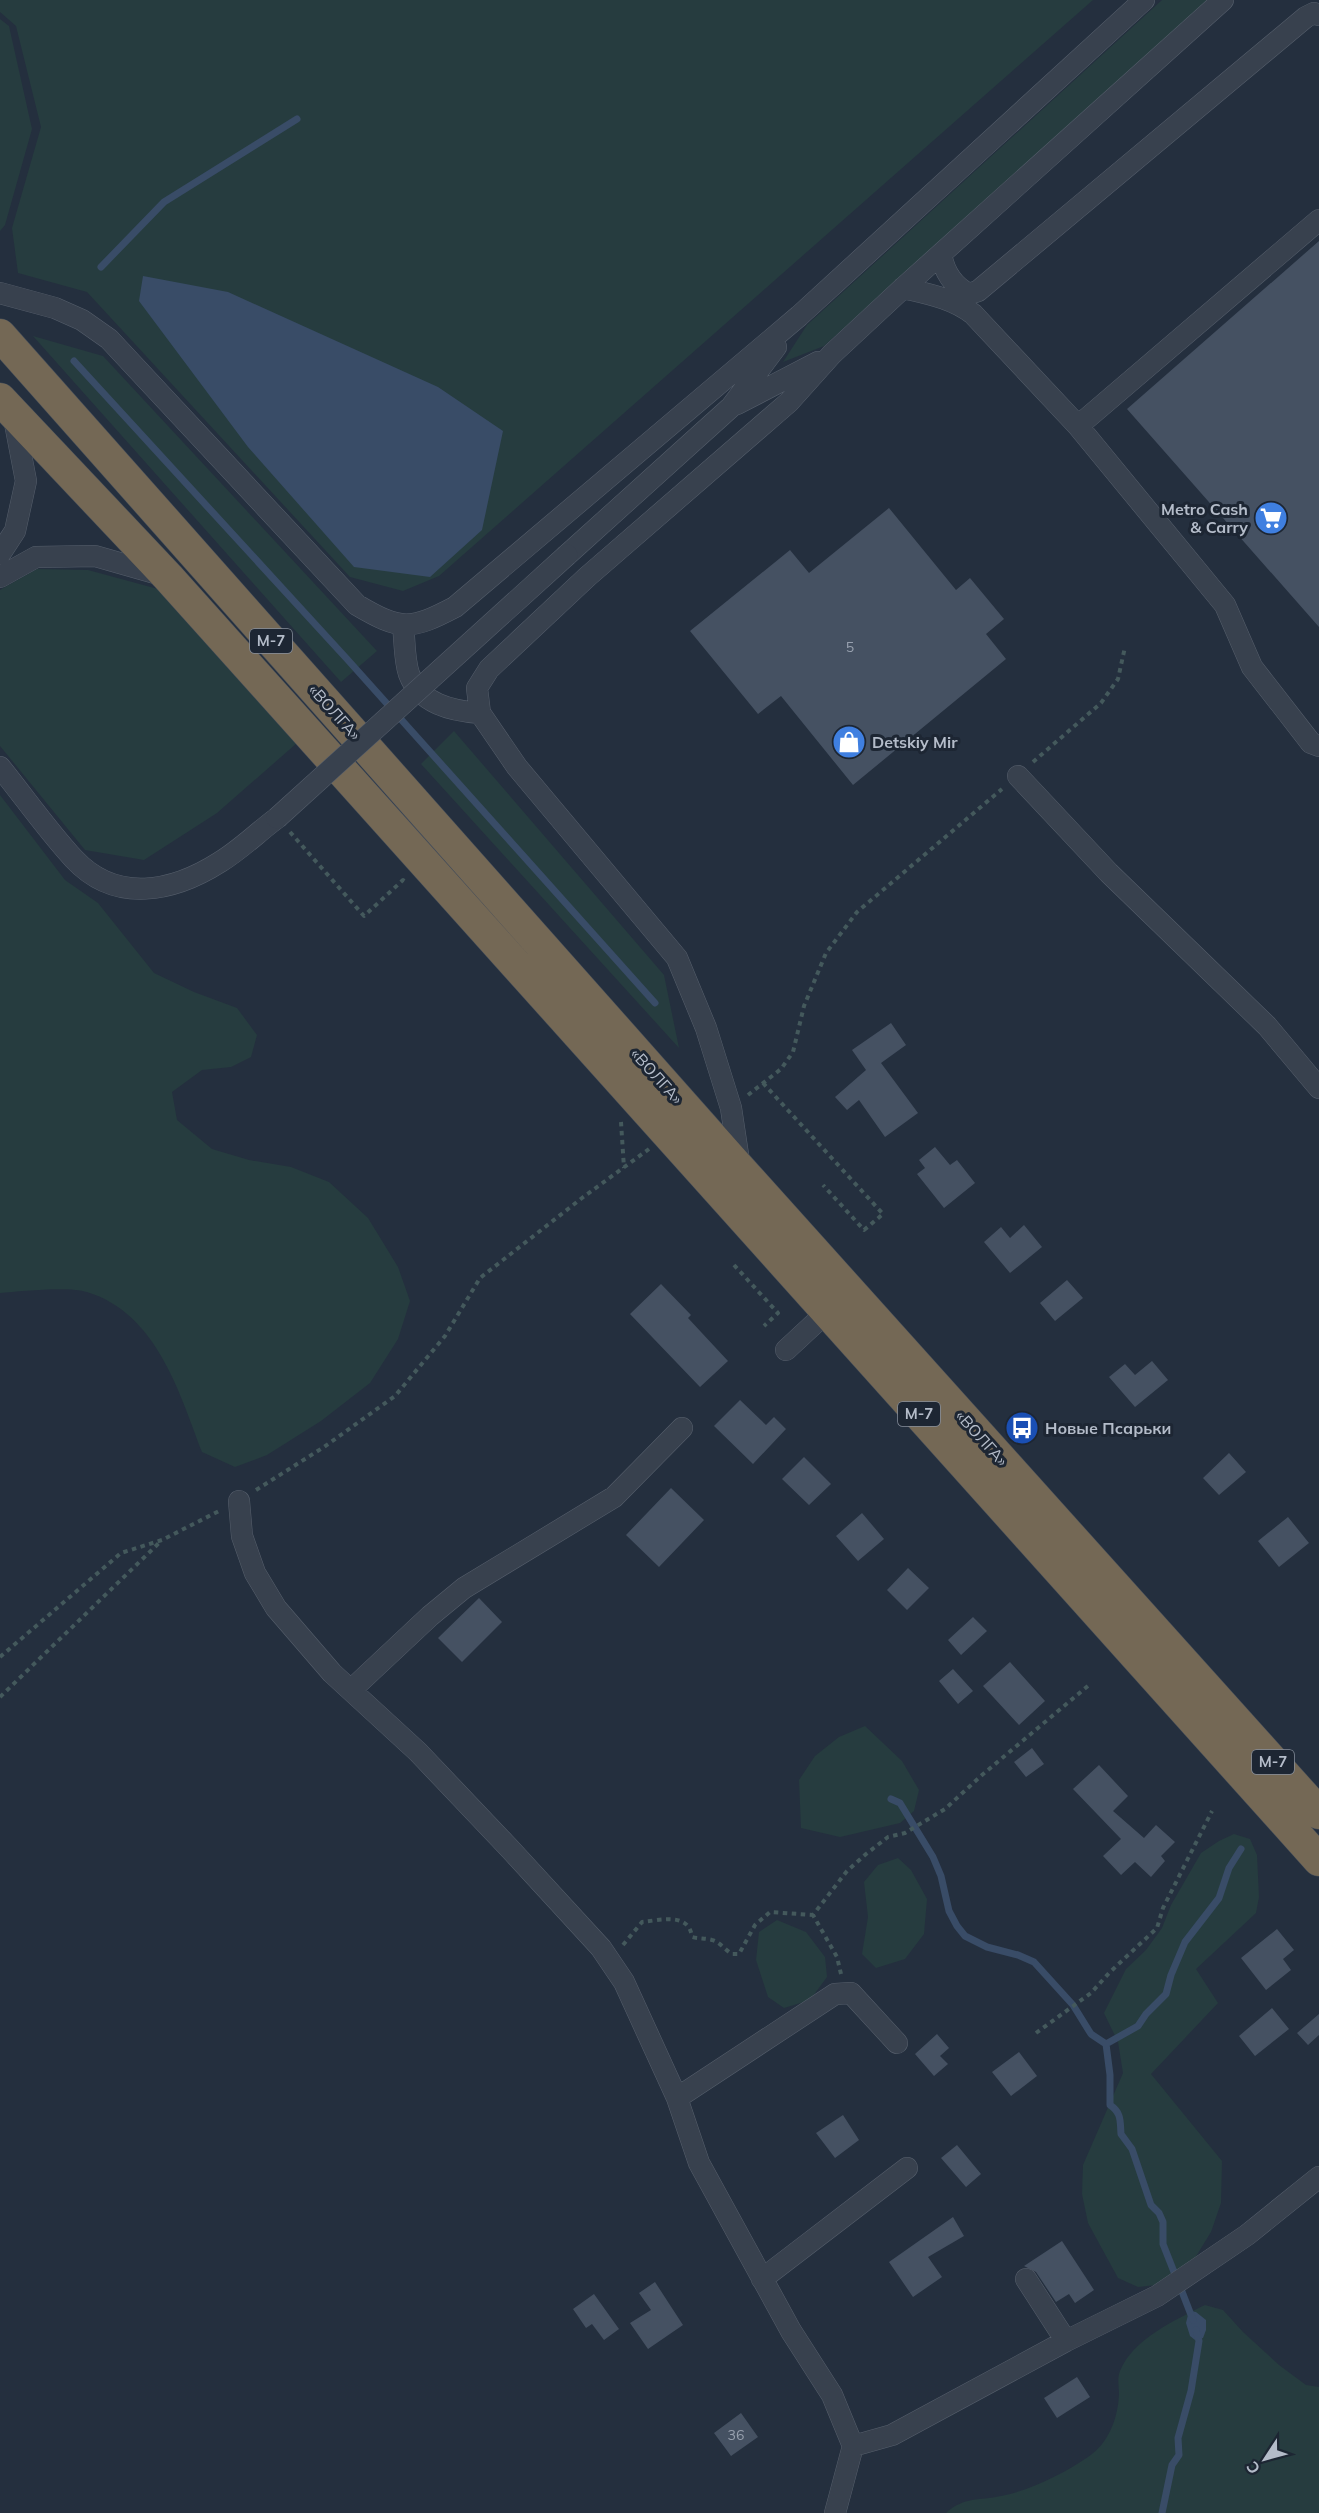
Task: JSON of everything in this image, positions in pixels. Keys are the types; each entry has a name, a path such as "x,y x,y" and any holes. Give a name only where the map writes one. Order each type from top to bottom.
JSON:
{"highway":[{"name":"«ВОЛГА»","path":"0,335 740,1169 1319,1813"},
{"name":"«ВОЛГА»","path":"6,406 168,577 1319,1860"}],"street":[{"path":"0,293 55,309 82,320 109,339 357,605 373,615 403,626 430,620 455,607 799,316 1144,0"},
{"path":"740,1169 731,1108 706,1028 677,958 517,767 480,713 477,688 489,669 587,577 789,402 832,354 903,288 1223,0"},
{"path":"941,254 944,270 961,290 969,294 978,291 1306,17 1314,13 1319,15"},
{"path":"1078,426 1319,220"},
{"path":"903,288 947,298 973,314 1078,426 1225,605 1252,667 1311,743 1319,746"},
{"path":"0,767 75,861 117,888 150,890 188,879 220,862 280,821 567,555 731,407 799,316"},
{"path":"731,407 832,354"},
{"path":"0,554 15,531 26,481 6,406"},
{"path":"0,577 36,557 95,556 168,577"},
{"path":"403,626 409,674 419,689 435,703 452,711 480,713"},
{"path":"1018,776 1109,873 1267,1026 1319,1088"},
{"path":"786,1350 828,1311"},
{"path":"351,1690 429,1616 464,1588 614,1497 682,1428"},
{"path":"239,1501 242,1536 255,1573 276,1608 332,1673 418,1752 594,1940 624,1982 677,2098 699,2163 791,2331 832,2396 853,2446 835,2513"},
{"path":"677,2098 835,1994 851,1993 897,2043"},
{"path":"762,2278 907,2168"},
{"path":"853,2446 892,2435 1066,2341 1156,2296 1247,2235 1319,2177"},
{"path":"1026,2279 1066,2341"}],"path":[{"path":"731,1108 781,1069 793,1052 804,1006 826,952 857,912 1101,703 1118,679 1125,648"},
{"path":"280,821 364,916 403,880 411,889"},
{"path":"764,1083 883,1214 864,1230 823,1185"},
{"path":"621,1114 624,1168"},
{"path":"0,1658 121,1553 162,1540 239,1501 324,1447 395,1396 445,1336 480,1278 668,1134"},
{"path":"734,1265 778,1313 764,1326"},
{"path":"0,1697 162,1540"},
{"path":"813,1915 847,1871 866,1854 888,1837 906,1833 945,1809 1089,1685"},
{"path":"1036,2033 1091,1993 1110,1971 1157,1928 1163,1908 1212,1811"},
{"path":"610,1961 642,1922 677,1919 687,1923 691,1928 692,1937 710,1939 732,1954 739,1953 755,1925 770,1912 786,1911 813,1915"},
{"path":"813,1915 837,1957 842,1977 841,1993"}],"green space":[{"path":"0,0 1093,0 439,576 403,591 350,577 87,292 18,273 12,228 41,127 16,26 0,12"},
{"path":"1162,0 1208,0 824,346 783,362 807,325"},
{"path":"0,19 9,26 32,129 5,225 0,231"},
{"path":"33,336 103,356 377,651 341,682"},
{"path":"37,569 88,570 158,589 297,743 217,813 144,860 85,850 0,746 0,590"},
{"path":"454,731 664,975 679,1048 421,764"},
{"path":"0,795 65,880 98,903 154,973 194,992 237,1008 257,1035 251,1057 231,1067 202,1070 172,1092 177,1120 212,1149 249,1160 291,1167 329,1182 368,1218 398,1267 410,1301 398,1339 370,1383 321,1421 267,1455 235,1467 202,1452 174,1380 162,1357 131,1317 111,1302 87,1292 69,1289 0,1293"},
{"path":"865,1726 902,1761 919,1790 914,1811 900,1823 840,1837 801,1828 799,1780 815,1756 839,1737"},
{"path":"1234,1834 1250,1839 1257,1855 1259,1897 1256,1913 1196,1969 1218,2003 1151,2074 1222,2161 1221,2203 1211,2232 1195,2258 1156,2285 1138,2287 1118,2278 1088,2223 1082,2194 1083,2165 1123,2073 1118,2042 1104,2013 1126,1969 1146,1950 1162,1928 1171,1905 1201,1853"},
{"path":"898,1858 911,1870 927,1899 924,1934 905,1959 876,1968 862,1954 868,1917 864,1882 878,1865"},
{"path":"777,1920 806,1932 825,1957 827,1977 810,2000 784,2008 768,1997 756,1960 759,1932"},
{"path":"1205,2305 1223,2310 1279,2365 1306,2385 1319,2387 1319,2513 946,2513 966,2501 1001,2496 1035,2486 1088,2457 1102,2445 1111,2429 1118,2403 1119,2374 1126,2360 1135,2349 1156,2332"}],"water":[{"path":"143,276 228,292 438,387 503,431 482,530 430,577 354,567 248,447 139,301"},
{"path":"1189,2311 1196,2312 1206,2320 1203,2338 1195,2340 1190,2336 1186,2323"}],"building":[{"name":"Metro Cash & Carry","path":"1319,241 1319,627 1127,409"},
{"path":"889,508 956,590 970,578 1004,619 986,634 1006,659 853,785 781,696 758,714 690,631 790,550 809,573"},
{"path":"891,1023 906,1045 881,1063 918,1113 885,1137 859,1100 847,1110 835,1097 866,1070 852,1050"},
{"path":"935,1147 950,1165 957,1160 975,1183 944,1208 917,1174 925,1168 919,1160"},
{"path":"1024,1225 1042,1247 1010,1273 984,1242 1001,1227 1010,1238"},
{"path":"1067,1280 1083,1298 1055,1321 1040,1303"},
{"path":"661,1284 691,1315 688,1318 728,1361 700,1387 630,1314"},
{"path":"1152,1361 1168,1380 1135,1407 1109,1377 1125,1364 1135,1375"},
{"path":"740,1400 766,1425 774,1417 786,1429 753,1464 714,1426"},
{"path":"1229,1453 1246,1472 1219,1495 1203,1478"},
{"path":"804,1457 831,1484 809,1505 782,1479"},
{"path":"671,1488 704,1520 659,1567 626,1535"},
{"path":"862,1513 884,1539 858,1561 836,1536"},
{"path":"1288,1517 1309,1543 1279,1567 1258,1541"},
{"path":"908,1568 929,1588 907,1610 887,1590"},
{"path":"479,1598 502,1622 462,1662 438,1638"},
{"path":"973,1617 987,1631 961,1655 948,1640"},
{"path":"1010,1662 1045,1701 1019,1725 983,1686"},
{"path":"953,1669 973,1691 958,1704 939,1681"},
{"path":"1032,1748 1044,1764 1026,1777 1014,1762"},
{"path":"1099,1765 1128,1796 1113,1811 1144,1838 1156,1825 1175,1842 1161,1856 1165,1861 1151,1877 1135,1862 1121,1875 1103,1856 1121,1839 1073,1789"},
{"path":"1277,1929 1294,1950 1283,1959 1291,1970 1266,1990 1241,1958"},
{"path":"1272,2008 1289,2029 1255,2056 1239,2036"},
{"path":"1319,2014 1319,2035 1308,2045 1297,2033"},
{"path":"937,2034 949,2048 940,2056 948,2064 934,2076 915,2054"},
{"path":"1019,2052 1037,2076 1011,2096 992,2072"},
{"path":"843,2115 859,2140 835,2158 816,2133"},
{"path":"957,2145 981,2174 966,2187 941,2158"},
{"path":"953,2217 964,2236 928,2257 942,2277 913,2297 889,2262"},
{"path":"1062,2241 1094,2290 1075,2303 1069,2294 1056,2302 1036,2272 1024,2266"},
{"path":"655,2282 683,2325 648,2349 630,2323 651,2310 639,2293"},
{"path":"594,2294 619,2329 604,2340 592,2324 586,2328 573,2309"},
{"path":"1077,2377 1090,2397 1057,2418 1044,2398"},
{"path":"741,2413 758,2437 731,2456 714,2433"}],"waterway":[{"path":"101,267 164,202 297,119"},
{"path":"74,361 347,659 655,1003"},
{"path":"891,1799 900,1803 933,1857 941,1876 949,1911 965,1936 987,1947 1018,1955 1034,1962 1073,2005 1091,2034 1106,2044 1138,2026 1146,2014 1166,1994 1171,1975 1185,1942 1219,1898 1229,1868 1241,1849"},
{"path":"1106,2044 1110,2075 1110,2105 1118,2115 1121,2134 1132,2149 1151,2205 1159,2213 1163,2222 1163,2244 1176,2277"},
{"path":"1181,2289 1193,2320"},
{"path":"1162,2513 1172,2465 1179,2455 1178,2438 1191,2391 1199,2341 1196,2330"}],"place":[{"name":"Metro Cash & Carry","path":"1271,518"},
{"name":"Detskiy Mir","path":"849,742"},
{"name":"Новые Псарьки","path":"1022,1428"}]}
